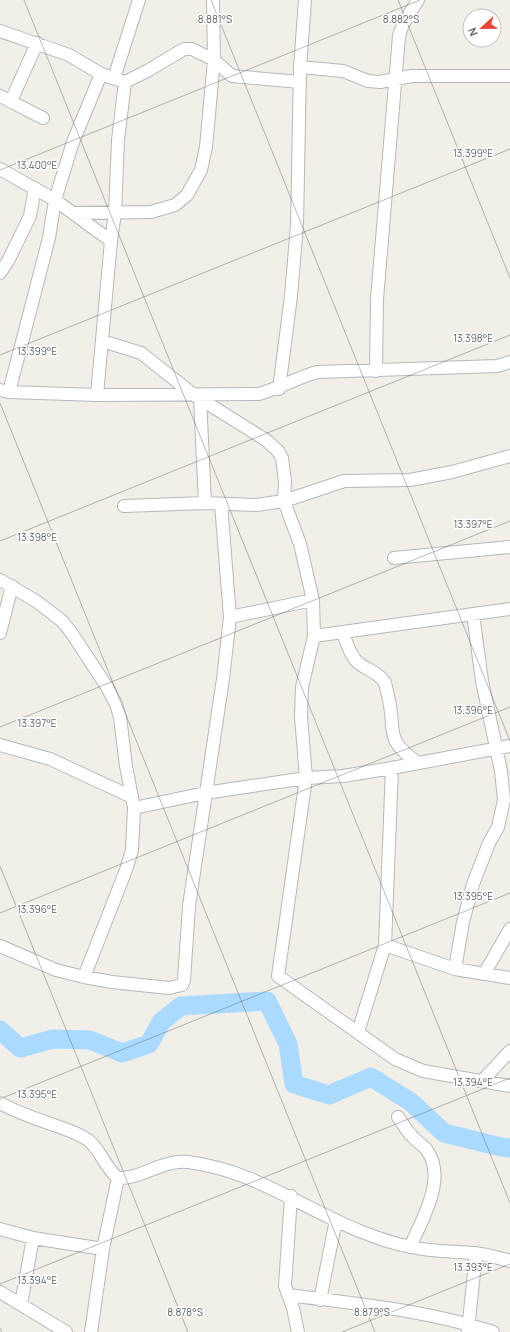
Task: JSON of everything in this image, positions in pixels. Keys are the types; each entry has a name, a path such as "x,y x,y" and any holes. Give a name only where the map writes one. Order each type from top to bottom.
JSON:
{"street":[{"path":"97,395 111,241 115,213 120,80 139,0"},
{"path":"73,213 151,212 175,205 187,195 201,170 206,147 214,60 213,0"},
{"path":"279,388 291,296 297,225 300,67 305,0"},
{"path":"376,371 377,299 399,36 403,24 414,9 418,0"},
{"path":"0,31 69,55 101,74 120,80 149,70 184,49 192,49 214,60 232,76 238,78 300,82"},
{"path":"37,43 6,99 43,118"},
{"path":"300,67 343,71 368,81 380,82 396,78 510,76"},
{"path":"101,74 73,142 55,200 48,238 5,391 197,397 259,394 279,388 305,375 317,372 497,366 510,362"},
{"path":"0,169 55,200 111,241"},
{"path":"0,273 30,216 34,188"},
{"path":"102,341 141,353 197,397 266,440 278,451 282,458 284,467 284,501 300,544 312,600 314,636 302,687 301,717 306,778 278,976 395,1059 423,1071 510,1086"},
{"path":"197,397 205,503"},
{"path":"124,506 205,503 256,505 284,501 344,481 410,480 452,472 510,456"},
{"path":"0,946 56,970 84,977 112,982 169,988 182,984 184,980 189,906 223,679 230,617 221,504"},
{"path":"394,558 510,547"},
{"path":"0,580 36,601 62,621 79,643 107,687 116,704 120,717 126,766 133,803 132,850 126,870 84,977"},
{"path":"0,633 3,616 12,586"},
{"path":"230,617 312,600"},
{"path":"314,636 510,609"},
{"path":"455,969 473,884 489,843 498,827 504,800 501,770 495,749 482,681 473,614"},
{"path":"343,633 351,653 360,664 374,671 384,682 389,699 390,726 395,742 404,753 418,763"},
{"path":"0,746 50,759 133,803 306,778 343,776 510,746"},
{"path":"358,1032 385,945 392,768"},
{"path":"484,974 510,929"},
{"path":"385,945 455,969 510,978"},
{"path":"482,1081 510,1052"},
{"path":"0,1103 26,1116 77,1133 89,1141 99,1152 109,1170 118,1178 128,1178 178,1162 186,1162 240,1174 291,1196 314,1211 362,1232 410,1247 476,1253 510,1261"},
{"path":"398,1117 412,1137 426,1148 435,1166 434,1187 410,1247"},
{"path":"91,1332 103,1248 118,1178"},
{"path":"291,1196 285,1286 298,1332"},
{"path":"320,1300 336,1220"},
{"path":"0,1229 33,1238 103,1248"},
{"path":"21,1304 33,1238"},
{"path":"468,1328 476,1253"},
{"path":"0,1292 66,1332"},
{"path":"288,1295 421,1312 468,1328 493,1332"}],"waterway":[{"path":"0,1030 20,1048 53,1039 90,1040 122,1053 149,1044 161,1022 181,1006 267,1001 288,1044 294,1084 329,1095 371,1077 411,1102 444,1133 510,1148"}]}
